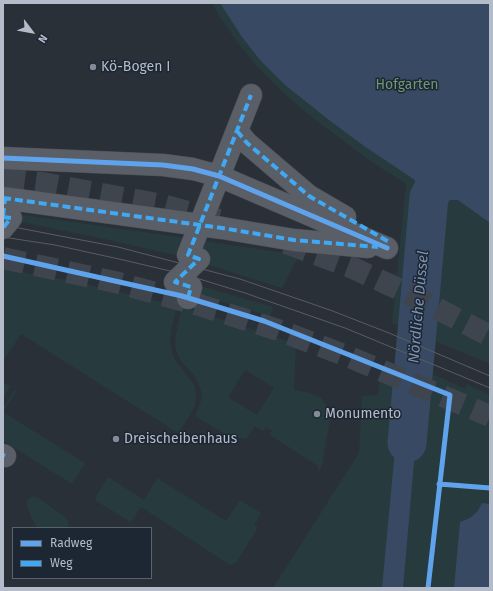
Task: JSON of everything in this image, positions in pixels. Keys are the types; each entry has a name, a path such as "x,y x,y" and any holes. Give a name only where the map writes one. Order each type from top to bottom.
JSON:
{"street":[{"path":"188,298 191,287 175,282 199,259 188,255 251,95"},
{"path":"237,131 247,143 308,196 389,242"},
{"path":"3,158 163,164 193,169 219,176 388,248 294,240 199,226 4,207"},
{"path":"3,228 11,218 4,207"}],"green space":[{"name":"Hofgarten","path":"212,3 490,3 490,364 392,323 406,184 366,158 313,118 287,96 254,63 235,39"},
{"path":"16,214 187,238 183,257 15,221"},
{"path":"204,241 299,255 282,288 199,262"},
{"path":"3,269 73,281 177,306 171,330 170,341 172,353 177,363 191,380 195,388 196,396 195,405 178,433 21,334 3,361"},
{"path":"194,284 273,307 270,316 191,292"},
{"path":"182,307 296,344 294,390 310,393 321,398 328,407 330,420 322,465 319,472 318,466 270,435 272,431 266,427 263,431 255,426 246,439 227,435 195,416 202,395 195,377 181,361 177,353 175,344","holes":["245,370 274,388 257,415 228,397"]},
{"path":"414,366 466,389 466,384 490,395 490,588 273,588 359,453 362,396 378,395 380,377 411,390"},
{"path":"3,382 10,386 3,398"},
{"path":"15,389 17,390 3,412 3,408"},
{"path":"3,412 85,463 72,484 3,441"},
{"path":"108,477 144,500 157,478 226,521 240,500 261,513 254,525 258,527 236,563 230,565 141,507 131,522 96,501 95,498"},
{"path":"32,496 40,499 64,516 68,522 68,527 36,527 27,505 28,499"}],"water":[{"name":"Hofgarten","path":"220,3 490,3 490,223 458,200 446,200 439,204 419,192 420,184 414,181 415,180 364,146 285,85 260,60 242,37"},
{"path":"419,203 438,215 433,260 414,253"},
{"path":"413,266 431,274 426,340 407,332"},
{"path":"401,385 420,394 403,588 382,588"},
{"path":"482,503 490,504 490,588 454,588 460,522 470,518 477,512"}],"waterway":[{"name":"Nördliche Düssel","path":"407,443 429,197 490,89"}],"tunnel":[{"path":"3,178 48,184 162,205 219,220"},
{"path":"286,243 353,268 409,294 490,336"},
{"path":"3,258 119,283 199,305 278,330 342,354 490,416"}],"tram line":[{"path":"3,225 118,247 240,279 330,310 389,333 490,376"},
{"path":"3,237 55,245 119,259 183,274 245,293 345,328 490,388"}],"marked path":[{"path":"188,298 191,287 175,282 199,259 188,255 251,95"},
{"path":"237,131 247,143 309,196 389,242"},
{"path":"3,198 222,228 294,240 378,247"},
{"path":"3,216 5,199"},
{"path":"3,217 11,218 3,228"}],"cycle path":[{"path":"3,158 163,165 193,169 219,176 387,248"},
{"path":"3,256 182,296 264,321 450,395 428,588"},
{"path":"439,484 490,488"}],"place":[{"name":"Kö-Bogen I","path":"93,67"},
{"name":"Monumento","path":"317,414"},
{"name":"Dreischeibenhaus","path":"116,439"}]}
